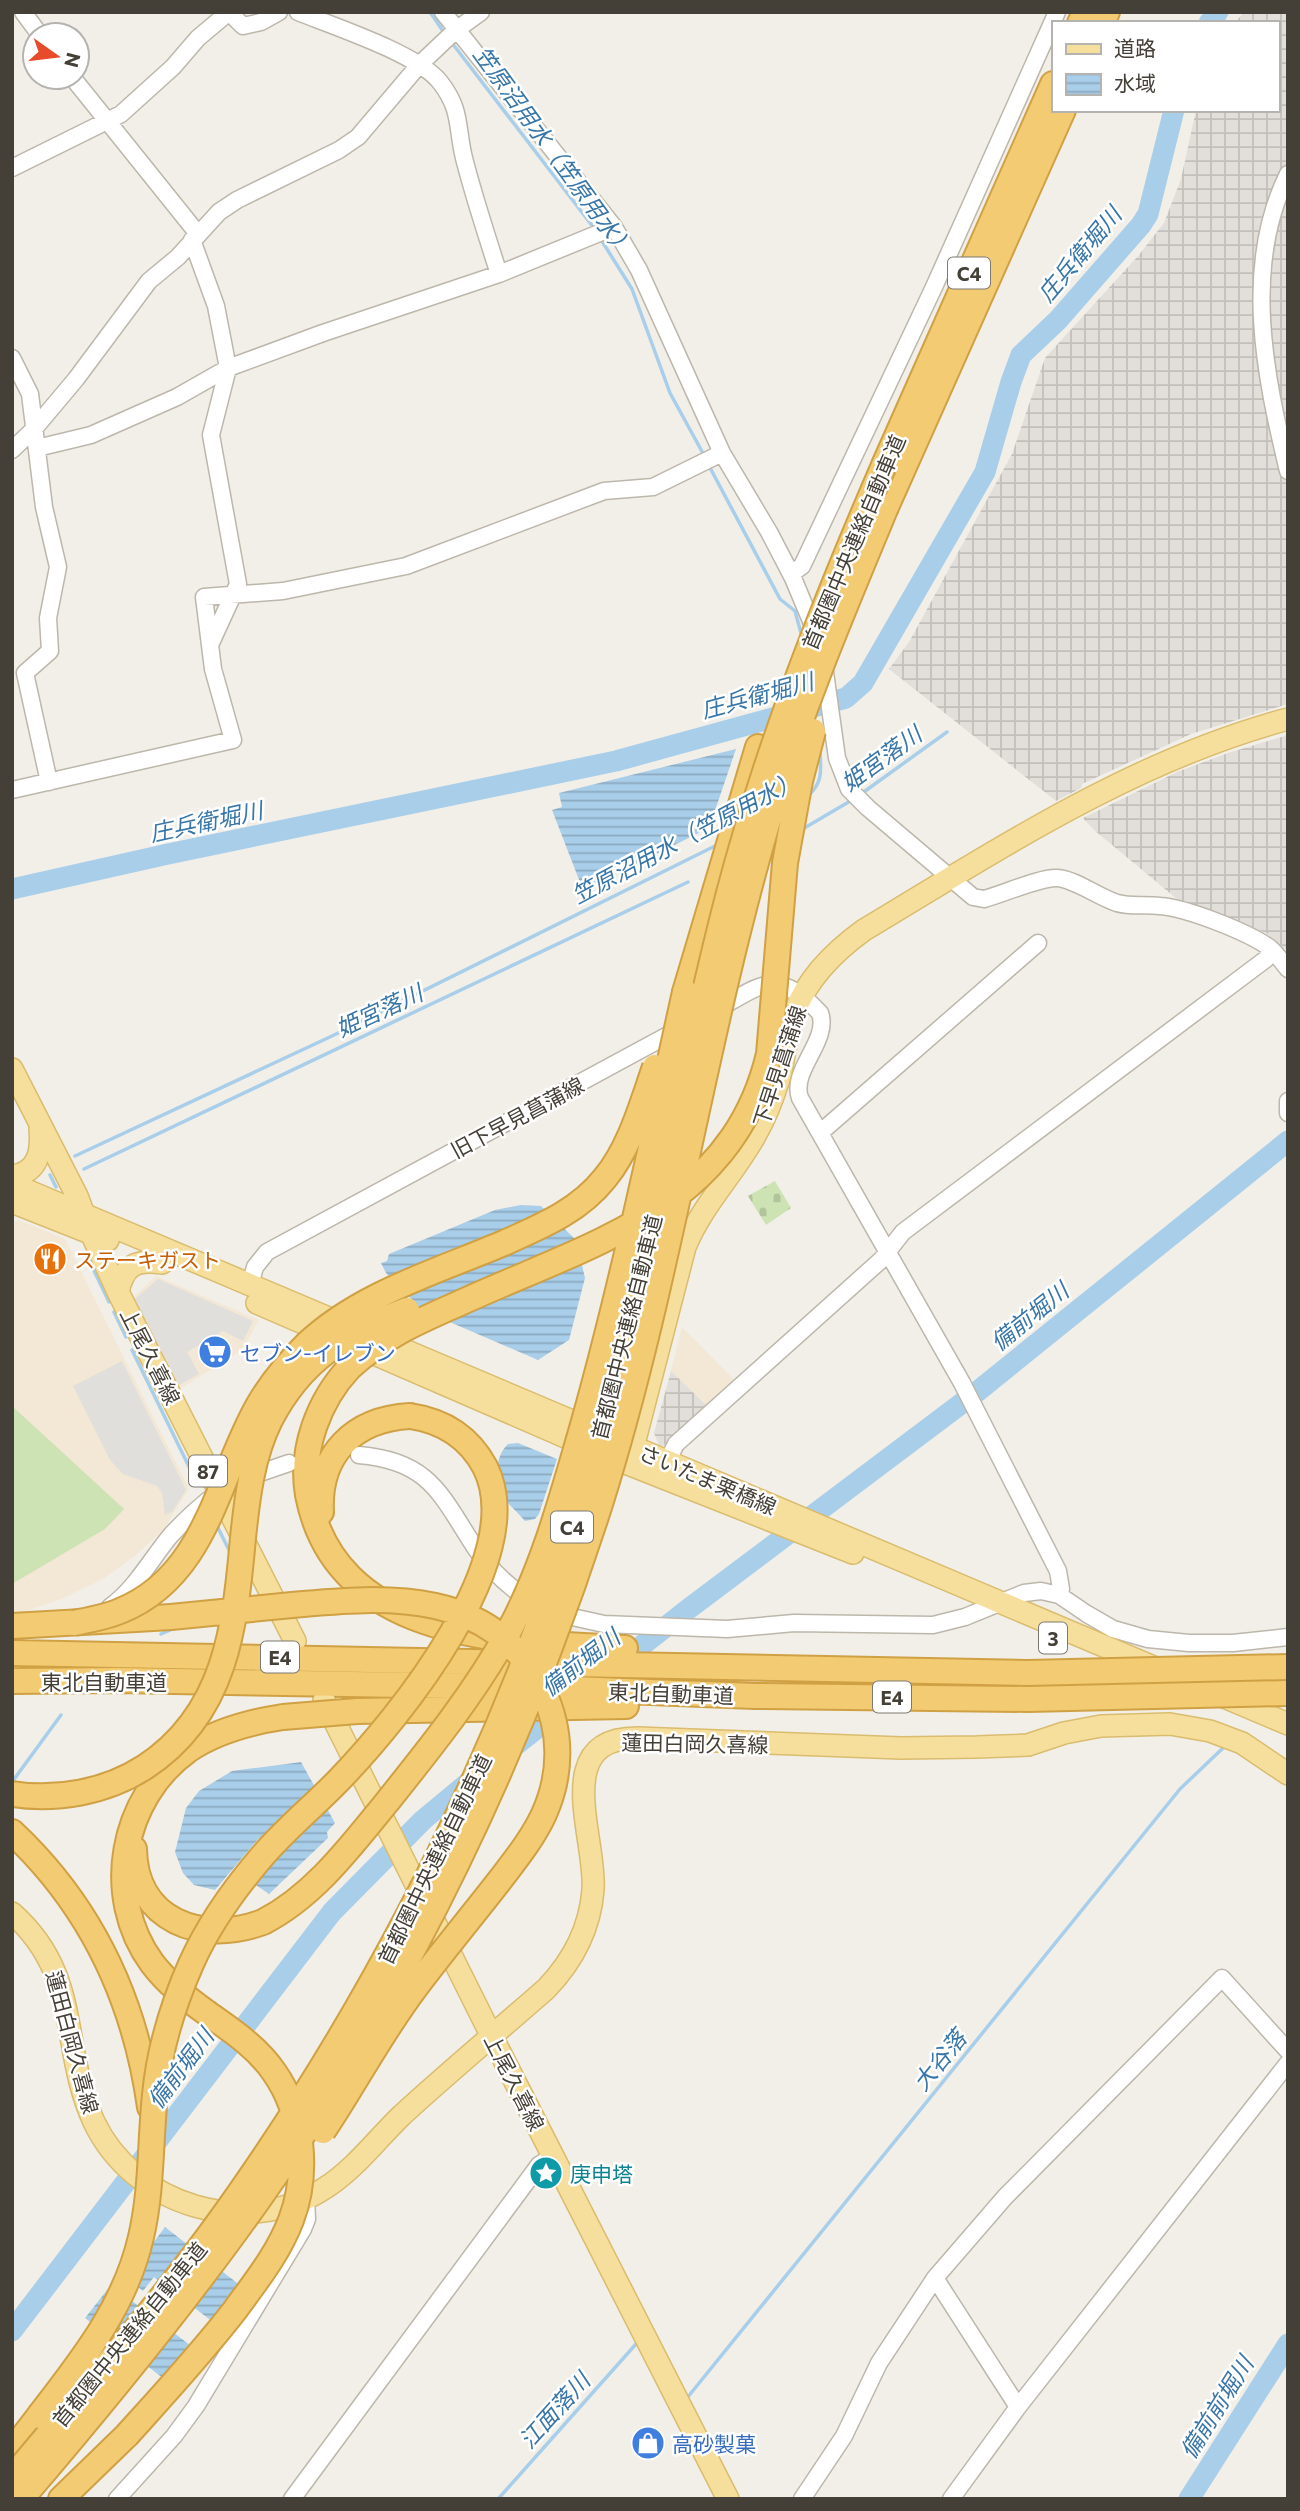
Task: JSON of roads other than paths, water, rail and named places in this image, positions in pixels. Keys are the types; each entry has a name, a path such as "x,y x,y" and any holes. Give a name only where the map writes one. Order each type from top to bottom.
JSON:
{"highway":[{"name":"首都圏中央連絡自動車道","path":"12,2478 114,2358 178,2276 247,2183 300,2103 396,1940 481,1767 554,1584 585,1488 634,1305 684,1079 749,818 805,655 885,463 1052,86"},
{"name":"首都圏中央連絡自動車道","path":"21,2499 130,2370 195,2287 271,2181 368,2027 416,1943 499,1770 573,1586 627,1410 652,1312 724,989 771,810 829,644 886,508 1062,112"},
{"path":"143,1804 135,1832 134,1853 137,1873 156,1906 169,1918 185,1926 214,1932 245,1929 262,1922 293,1905 308,1892 390,1798 471,1692 510,1628 553,1522 593,1388 618,1293 685,992 730,835 763,734 831,559 863,491 885,463"},
{"path":"695,1659 523,1642 428,1623 389,1607 365,1591 325,1547 314,1521 307,1485 309,1447 321,1408 350,1367 396,1332 621,1231 678,1196 721,1155 739,1130 766,1068 773,1029 785,863 800,781 819,713 886,508"},
{"path":"74,1623 100,1618 129,1607 157,1589 180,1566 201,1535 215,1507 257,1407 284,1368 315,1337 348,1313 394,1289 562,1216 593,1192 618,1159 643,1100 675,1010 685,992"},
{"path":"12,1794 50,1796 97,1789 139,1771 157,1759 190,1728 213,1689 229,1644 238,1596 249,1492 261,1443 279,1404 305,1369 337,1344 371,1324 407,1310 511,1279"},
{"path":"12,2451 90,2350 109,2320 133,2267 147,2211 151,2181 152,2125 158,2072 170,2022 192,1962 236,1889 262,1857 340,1779 403,1704 456,1626 482,1573 494,1528 493,1492 480,1457 457,1433 443,1424 410,1416 379,1420 364,1426 338,1448 323,1483 322,1522 325,1537 335,1559"},
{"path":"12,1626 171,1617 357,1599 412,1601 453,1610 471,1617 499,1636 530,1667 553,1717 558,1756 552,1793 541,1820 525,1846 413,1990 356,2082 255,2231 164,2349 41,2499"},
{"name":"東北自動車道","path":"12,1653 548,1662 695,1659 844,1670 1027,1672 1288,1667"},
{"name":"東北自動車道","path":"12,1681 118,1680 519,1687 720,1703 755,1696 1028,1699 1288,1693"},
{"path":"61,2499 127,2435 215,2334 265,2270 292,2218 298,2195 300,2146 297,2120 288,2095 259,2053 172,1986 152,1963 134,1932 127,1912 123,1880 126,1850 135,1815 170,1766 197,1745 244,1725 283,1717 357,1711 492,1709 646,1699"},
{"path":"12,1832 62,1887 111,1967 134,2025 144,2066 152,2125"}],"main road":[{"name":"下早見菖蒲線","path":"627,1454 685,1247 695,1226 763,1121 802,997 826,964 850,940 950,878 1096,794 1206,744 1288,719"},
{"name":"上尾久喜線","path":"12,1069 77,1196 118,1292 295,1641"},
{"path":"12,1176 25,1173 36,1162 41,1150 40,1124"},
{"name":"さいたま栗橋線","path":"12,1184 162,1263 1288,1724"},
{"name":"さいたま栗橋線","path":"12,1202 87,1223 250,1285 516,1395 627,1454 667,1462 774,1515"},
{"path":"118,1292 130,1267 138,1262 162,1263"},
{"name":"さいたま栗橋線","path":"995,1606 1288,1740"},
{"name":"上尾久喜線","path":"324,1700 491,2036 727,2499"},
{"name":"蓮田白岡久喜線","path":"12,1913 38,1940 55,1969 94,2122 119,2160 155,2190 181,2202 210,2210 241,2214 273,2209 306,2199 327,2188 403,2115 553,1981 570,1959 584,1933 591,1903 593,1875 583,1798 584,1775 598,1751 617,1740 638,1738 907,1748 977,1747 1028,1745 1064,1733 1101,1726 1170,1724 1210,1731 1242,1743 1288,1774"}],"street":[{"path":"12,168 107,122 132,105 173,67 198,38 229,12 243,26 261,22 279,12"},
{"path":"298,12 362,37 419,65 439,80 456,105 464,160 499,274"},
{"path":"443,12 614,227 639,270 722,453 791,574 813,625 822,655 837,758 849,789 950,878 979,899 1008,893 1049,879 1063,879 1097,896 1124,905 1160,906 1181,910 1258,940 1272,950 1288,969"},
{"path":"12,450 34,429 76,379 149,281 178,257 219,212 237,200 339,150 358,137 419,65 456,30 481,12"},
{"path":"791,574 802,566 934,287 1052,23"},
{"path":"83,91 195,237 216,306 228,368 211,435 238,584 210,646"},
{"path":"1288,174 1267,234 1261,287 1269,394 1288,471"},
{"path":"37,448 91,435 177,397 228,368 499,274 614,227"},
{"path":"12,358 30,394 44,507 58,567 48,618 50,652 25,673 49,782"},
{"path":"12,790 233,740 213,669 204,597 282,591 406,566 604,492 653,486 722,453"},
{"path":"821,1132 1038,943"},
{"path":"667,1462 676,1444 888,1252 909,1227 1266,959 1272,950"},
{"name":"旧下早見菖蒲線","path":"250,1285 258,1262 267,1252 760,986 773,983 802,997"},
{"path":"802,997 822,1016 821,1026 797,1089 800,1098 962,1383 1058,1571 1059,1595"},
{"path":"1288,1101 1288,1113"},
{"path":"359,1455 390,1460 418,1472 430,1481 491,1568 525,1598 556,1614 604,1624 727,1629 794,1623 933,1625 950,1622 1032,1591 1059,1595 1107,1626 1148,1639 1233,1643 1288,1637"},
{"path":"12,1620 63,1621 88,1616 111,1607 135,1583 172,1535 200,1506 244,1478 289,1463"},
{"path":"802,2499 844,2436 879,2362 932,2282 1005,2197 1222,1978 1288,2051"},
{"path":"951,2499 1016,2410 1288,2063"},
{"path":"292,2499 540,2165 553,2156"},
{"path":"117,2499 174,2436 225,2362 303,2229 307,2219 306,2199"},
{"path":"932,2282 1016,2410"}],"water":[{"path":"736,749 709,828 583,890 552,810 562,807 559,793"},
{"path":"521,1205 541,1206 576,1240 585,1278 569,1340 538,1360 422,1310 386,1273 381,1263 387,1261 389,1254 495,1210"},
{"path":"518,1443 557,1459 539,1514 535,1519 525,1521 502,1496 497,1483 498,1463 502,1453 508,1444"},
{"path":"301,1762 335,1823 327,1832 328,1838 269,1894 250,1881 274,1852 259,1838 215,1890 194,1885 183,1873 175,1852 186,1808 199,1791 232,1771"},
{"path":"165,2227 241,2286 213,2322 154,2277 143,2291 127,2278"},
{"path":"111,2285 207,2358 181,2392 85,2318"}],"waterway":[{"name":"笠原沼用水（笠原用水）","path":"430,12 445,34"},
{"name":"庄兵衛堀川","path":"1211,21 1218,12"},
{"name":"笠原沼用水（笠原用水）","path":"452,43 594,228"},
{"name":"庄兵衛堀川","path":"12,889 616,761 846,698 863,683 985,472 1021,355 1058,320 1148,214 1174,112"},
{"name":"笠原沼用水（笠原用水）","path":"600,238 632,289 670,393 705,457"},
{"name":"笠原沼用水（笠原用水）","path":"708,464 780,599 795,611 802,637"},
{"name":"姫宮落川","path":"861,794 947,732"},
{"name":"笠原沼用水（笠原用水）","path":"809,795 819,780 820,752"},
{"name":"姫宮落川","path":"801,830 852,800"},
{"name":"笠原沼用水（笠原用水）","path":"75,1156 332,1036 719,844"},
{"name":"姫宮落川","path":"84,1169 688,882"},
{"name":"備前堀川","path":"507,1752 687,1610 978,1391 1288,1141"},
{"name":"笠原沼用水（笠原用水）","path":"50,1175 56,1187"},
{"name":"笠原沼用水（笠原用水）","path":"87,1256 109,1302"},
{"name":"笠原沼用水（笠原用水）","path":"114,1312 126,1337"},
{"name":"笠原沼用水（笠原用水）","path":"132,1350 196,1481"},
{"name":"笠原沼用水（笠原用水）","path":"216,1524 231,1554"},
{"name":"笠原沼用水（笠原用水）","path":"161,1634 175,1628"},
{"name":"笠原沼用水（笠原用水）","path":"12,1782 61,1715"},
{"name":"大谷落","path":"687,2398 1180,1789 1223,1748"},
{"name":"備前堀川","path":"12,2331 332,1912 423,1820 476,1776"},
{"name":"江面落川","path":"498,2499 636,2344"},
{"name":"備前前堀川","path":"1189,2499 1288,2344"}],"place":[{"name":"ステーキガスト","path":"50,1259"},
{"name":"セブン-イレブン","path":"215,1352"},
{"name":"庚申塔","path":"546,2173"},
{"name":"高砂製菓","path":"648,2443"}]}
